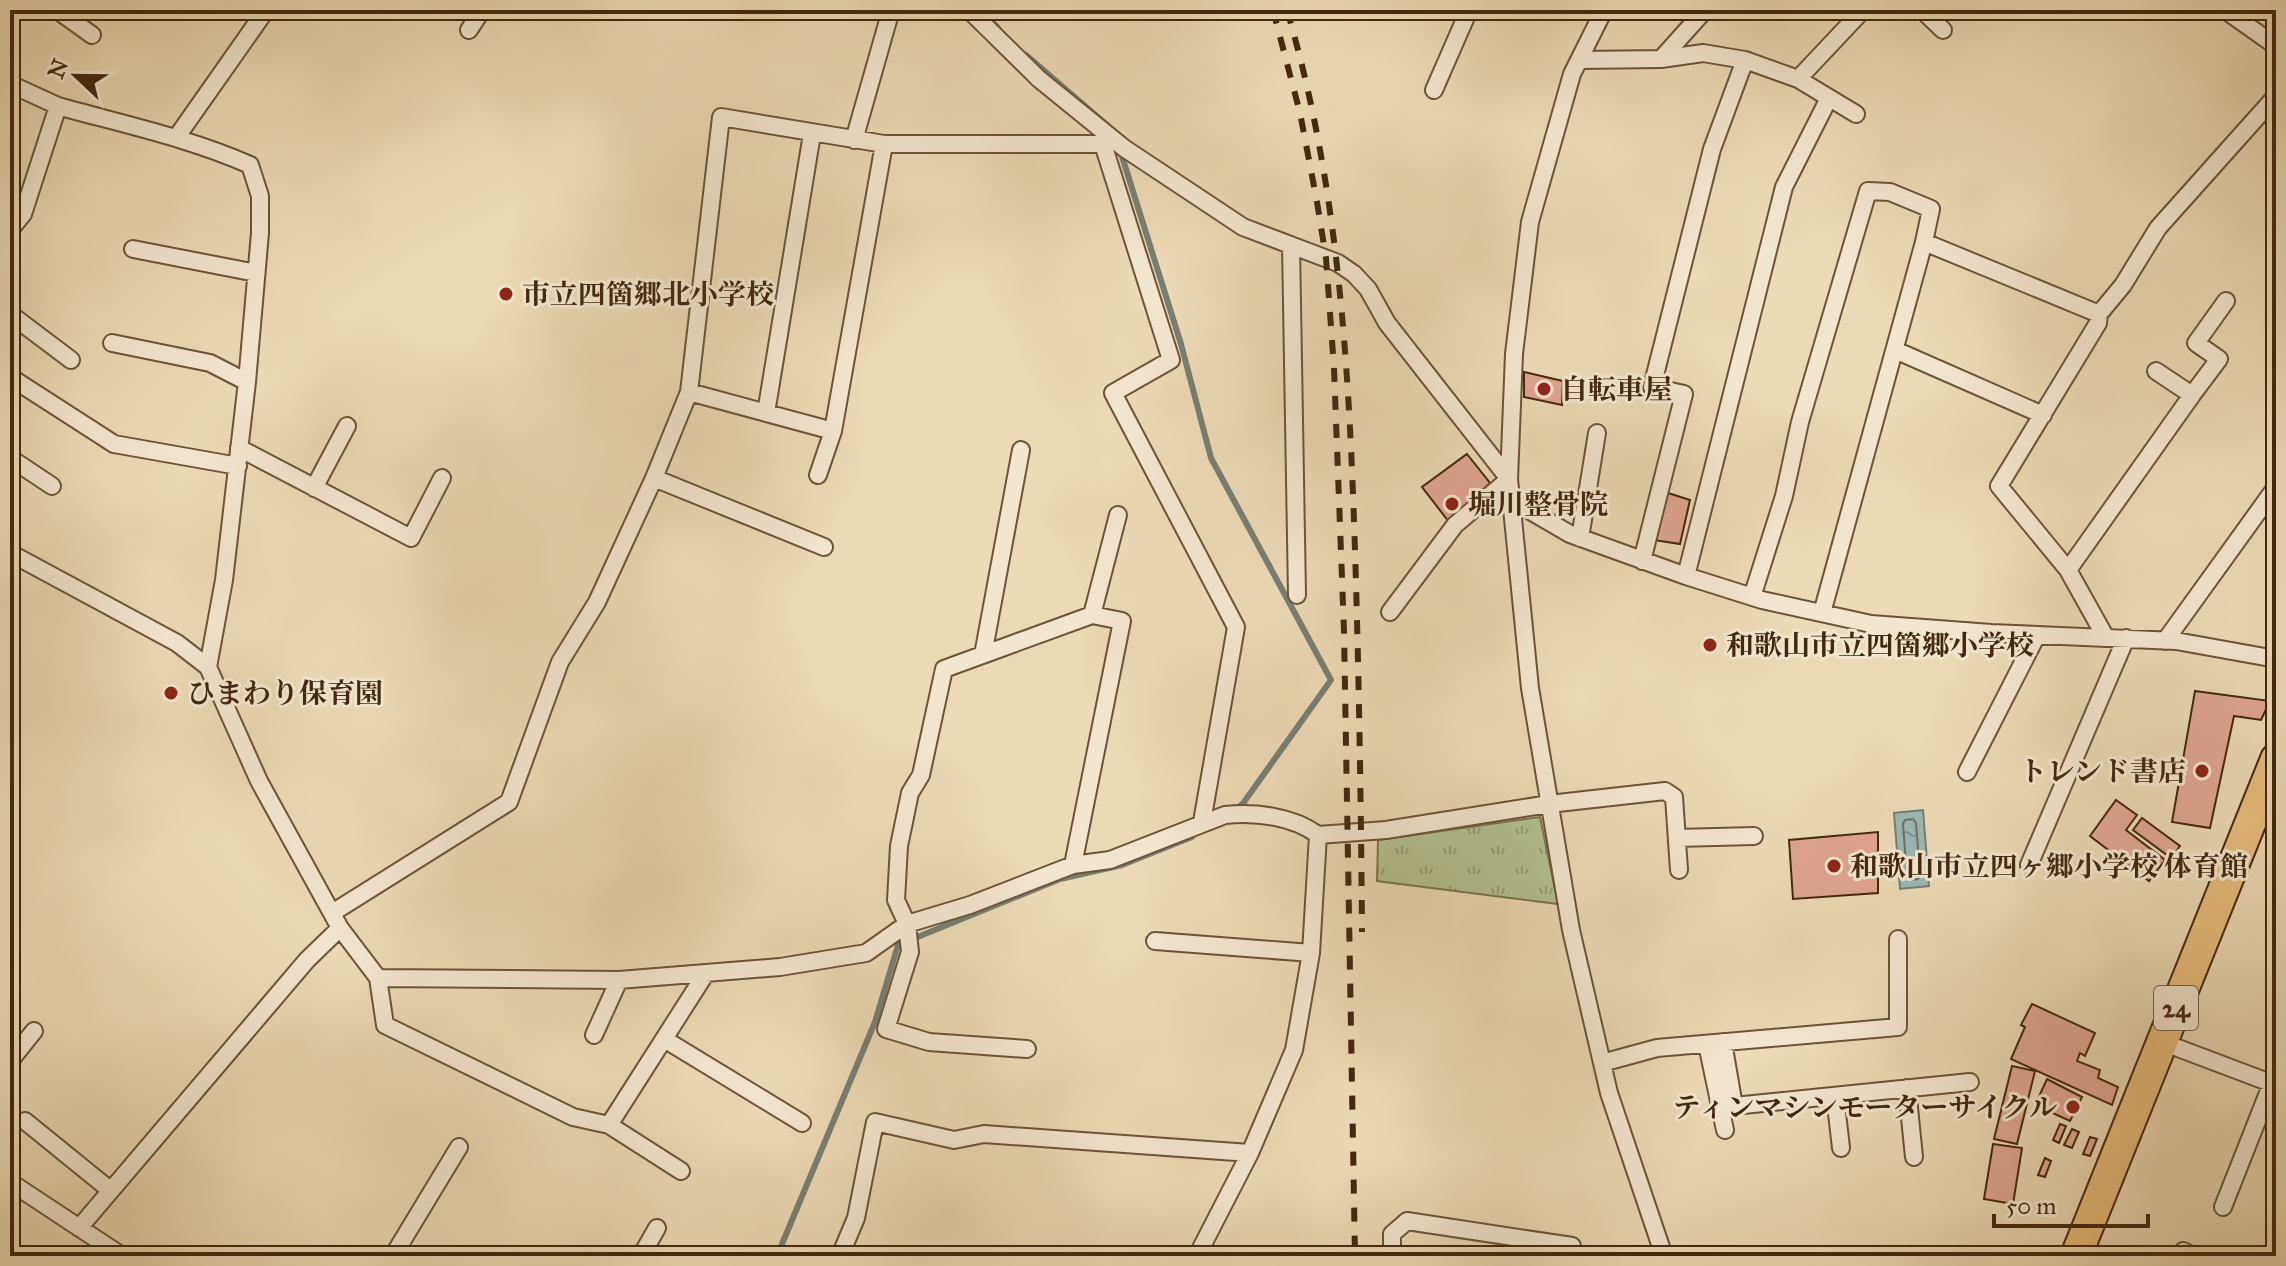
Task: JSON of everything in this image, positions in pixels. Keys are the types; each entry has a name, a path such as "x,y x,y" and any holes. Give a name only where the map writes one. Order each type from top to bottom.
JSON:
{"highway":[{"name":"24","path":"2076,1256 2276,759"}],"street":[{"path":"57,10 92,35"},
{"path":"176,138 266,10"},
{"path":"469,30 482,10"},
{"path":"854,140 891,10"},
{"path":"969,10 1106,140 1124,148 1243,227 1338,263 1361,281 1387,323 1509,479"},
{"path":"1434,90 1469,10"},
{"path":"1604,10 1572,74 1530,222 1514,354 1509,479 1530,688 1571,930 1609,1093 1664,1256"},
{"path":"1661,59 1705,10"},
{"path":"1798,79 1863,10"},
{"path":"1922,10 1943,30"},
{"path":"2225,10 2276,46"},
{"path":"1579,60 1661,59 1703,53 1745,60 1798,79 1856,114"},
{"path":"1642,561 1684,394 1652,387 1712,149 1745,60"},
{"path":"10,84 58,106 176,138 250,165 260,196 247,382 224,580 208,667"},
{"path":"2106,638 2068,570 1999,486 2098,323 2099,314 2123,285 2158,228 2276,96"},
{"path":"1686,576 1784,187 1829,98"},
{"path":"10,230 58,106"},
{"path":"79,1228 307,960 336,920 509,802 560,662 597,602 654,478 689,392 721,117 884,144 1106,140"},
{"path":"766,413 812,134"},
{"path":"1106,140 1171,360 1113,393 1236,627 1202,822"},
{"path":"818,475 833,431 884,144"},
{"path":"1752,597 1784,496 1800,422 1868,191 1890,192 1931,209 1822,613"},
{"path":"1924,242 2099,314"},
{"path":"1291,245 1297,595"},
{"path":"133,249 256,273"},
{"path":"2068,570 2219,359 2196,343 2226,301"},
{"path":"10,314 71,360"},
{"path":"112,343 210,363 247,382"},
{"path":"1895,350 2043,415"},
{"path":"2156,371 2192,395"},
{"path":"10,377 114,444 238,466"},
{"path":"689,392 833,431"},
{"path":"314,488 347,426"},
{"path":"1580,538 1597,433"},
{"path":"239,448 411,538 442,478"},
{"path":"983,655 1021,450"},
{"path":"10,458 52,486"},
{"path":"654,478 824,547"},
{"path":"1390,612 1455,525 1509,479"},
{"path":"2165,641 2276,487"},
{"path":"1513,501 1580,538 1642,561 1752,597 1871,624 2165,641 2276,659"},
{"path":"1092,615 1118,515"},
{"path":"10,553 177,643 208,667 259,781 336,920 378,978 385,1025 573,1117 609,1125 681,1171"},
{"path":"1027,1049 929,1042 886,1029 910,952 908,935 896,900 899,846 910,793 921,775 944,669 1092,615 1122,621 1073,865"},
{"path":"1967,772 2037,635"},
{"path":"2029,865 2126,638"},
{"path":"378,978 619,980 780,967 866,953 970,905 1073,865 1110,860 1202,822 1233,814 1287,820 1308,827 1318,835 1386,830 1549,804 1665,791 1674,797 1679,870"},
{"path":"1197,1256 1250,1153 1294,1050 1311,953 1318,835"},
{"path":"1677,838 1754,836"},
{"path":"1602,1063 1657,1048 1898,1027 1898,939"},
{"path":"1155,941 1311,953"},
{"path":"609,1125 706,973"},
{"path":"594,1035 619,980"},
{"path":"10,1061 34,1031"},
{"path":"664,1039 802,1123"},
{"path":"2162,1042 2274,1084 2223,1207"},
{"path":"1715,1043 1734,1106 1970,1082"},
{"path":"1715,1043 1725,1130"},
{"path":"1907,1088 1914,1157"},
{"path":"1835,1096 1841,1148"},
{"path":"25,1121 110,1190"},
{"path":"840,1256 856,1218 875,1122 954,1140 984,1134 1250,1153"},
{"path":"393,1256 459,1147"},
{"path":"10,1182 122,1256"},
{"path":"1392,1256 1392,1234 1407,1221 1572,1246 1569,1256"},
{"path":"641,1256 657,1228"}],"green space":[{"path":"1540,817 1558,904 1377,881 1378,840"}],"water":[{"path":"1923,810 1929,886 1900,889 1894,813"}],"building":[{"path":"2276,318 2276,335 2268,328"},
{"name":"自転車屋","path":"1524,372 1563,381 1562,405 1524,397"},
{"name":"堀川整骨院","path":"1467,454 1490,483 1449,522 1422,487"},
{"path":"1668,493 1690,500 1680,544 1654,540"},
{"name":"トレンド書店","path":"2195,691 2270,701 2261,720 2234,716 2210,828 2172,822"},
{"path":"2116,800 2137,815 2126,830 2165,860 2149,881 2090,836"},
{"path":"2142,818 2180,846 2171,858 2133,830"},
{"name":"和歌山市立四ヶ郷小学校 体育館","path":"1878,832 1878,893 1793,899 1789,840"},
{"path":"2032,1004 2095,1033 2085,1056 2080,1053 2077,1061 2100,1070 2098,1078 2118,1087 2112,1105 2011,1059 2025,1027 2021,1025"},
{"path":"2012,1066 2035,1071 2017,1144 1994,1139"},
{"path":"2047,1079 2082,1097 2070,1121 2035,1105"},
{"path":"2060,1124 2066,1126 2059,1143 2053,1140"},
{"path":"2072,1129 2079,1132 2072,1148 2064,1145"},
{"path":"2090,1137 2097,1139 2090,1156 2083,1154"},
{"path":"1993,1144 2022,1148 2013,1204 1984,1199"},
{"path":"2045,1158 2051,1161 2045,1177 2038,1175"}],"waterway":[{"path":"981,10 998,28"},
{"path":"1026,55 1114,131"},
{"path":"1120,150 1181,344 1211,458 1331,680 1235,811"},
{"path":"777,1256 875,1022 898,945 1060,879 1122,865 1192,837"}],"railway":[{"path":"1273,10 1300,113 1317,202 1326,258 1334,368 1344,631 1355,1256"},
{"path":"1287,10 1319,143 1345,345 1355,550 1362,932"}],"place":[{"name":"市立四箇郷北小学校","path":"506,294"},
{"name":"自転車屋","path":"1544,389"},
{"name":"堀川整骨院","path":"1452,504"},
{"name":"和歌山市立四箇郷小学校","path":"1710,645"},
{"name":"ひまわり保育園","path":"171,693"},
{"name":"トレンド書店","path":"2202,771"},
{"name":"和歌山市立四ヶ郷小学校 体育館","path":"1834,866"},
{"name":"ティンマシンモーターサイクル","path":"2073,1107"}]}
